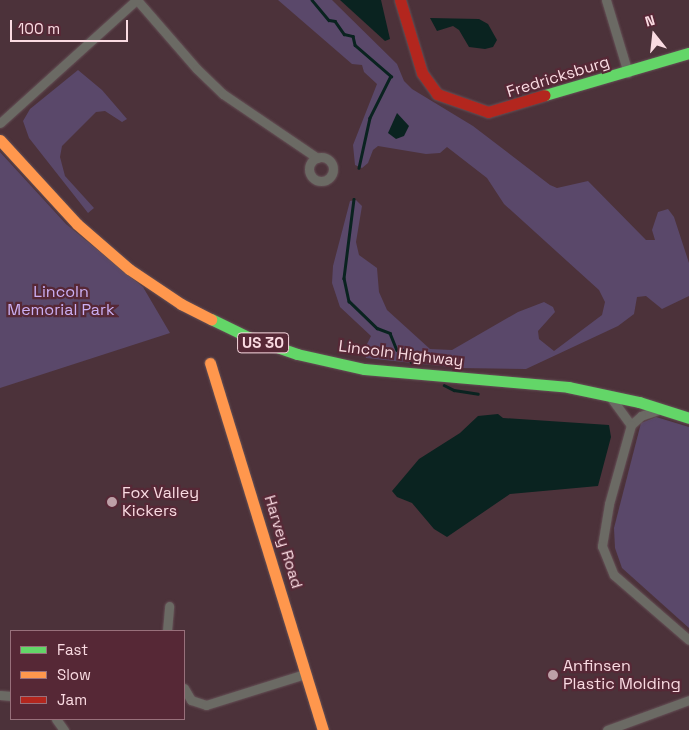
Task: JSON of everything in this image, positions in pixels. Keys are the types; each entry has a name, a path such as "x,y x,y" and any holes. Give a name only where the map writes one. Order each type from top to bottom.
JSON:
{"main road":[{"name":"Fredricksburg","path":"400,0 424,81 437,94 496,112 689,53"},
{"name":"Lincoln Highway","path":"0,140 110,254 181,304 239,334 297,354 364,368 540,383 608,394 689,418"},
{"name":"Harvey Road","path":"210,363 323,730"}],"street":[{"path":"0,122 136,0 223,94 317,158"},
{"path":"606,0 628,73"},
{"path":"608,394 630,425"},
{"path":"662,409 641,416 630,425 609,504 602,546 614,575 689,640"},
{"path":"166,630 169,606"},
{"path":"185,690 191,700 206,705 305,674"},
{"path":"607,730 689,700"}],"green space":[{"path":"278,0 332,0 397,64 404,81 412,89 473,126 550,185 557,188 588,181 646,240 655,240 652,230 658,212 668,209 674,217 689,263 689,296 662,309 646,296 637,297 634,314 618,326 526,369 460,368 366,358 364,350 371,336 340,307 332,283 333,266 350,201 356,200 362,206 356,242 359,255 377,268 379,292 387,310 430,349 452,350 518,312 544,302 553,307 555,312 538,331 539,339 554,351 602,315 605,302 599,290 504,204 487,178 447,147 440,153 426,154 378,146 373,150 368,163 362,168 355,165 353,145 377,84 364,72 362,65 352,64"},
{"path":"78,70 102,90 127,119 122,122 105,111 96,112 62,146 60,157 65,176 94,208 88,213 29,138 23,121 30,109"},
{"name":"Lincoln Memorial Park","path":"0,152 66,224 143,287 170,333 0,388"},
{"path":"656,417 689,427 689,628 622,568 615,548 614,528 641,423"}],"shaded area":[{"path":"340,0 381,0 390,39 385,41"},
{"path":"430,18 479,19 488,24 497,40 493,47 485,49 469,47 459,30 453,26 437,31"},
{"path":"397,113 409,126 404,136 396,139 388,133"},
{"path":"498,414 503,418 609,425 611,437 598,486 510,494 447,537 434,529 412,503 397,497 392,491 419,459 460,433 478,416"}],"waterway":[{"path":"312,0 329,20 335,21 344,34 353,36 355,45 391,76 370,118 359,168"},
{"path":"354,199 344,278 349,301 377,328 390,333 397,350 403,350 412,363"},
{"path":"444,385 454,390 478,394"}],"traffic: fast":[{"path":"545,95 689,53"},
{"path":"211,319 248,337 297,354 364,369 568,387 639,402 689,418"}],"traffic: slow":[{"path":"0,140 77,224 129,269 181,304 211,319"},
{"path":"210,363 323,730"}],"traffic: jam":[{"path":"400,0 422,73 437,94 488,112 545,95"}],"place":[{"name":"Fox Valley Kickers","path":"112,502"},
{"name":"Anfinsen Plastic Molding","path":"553,675"}]}
